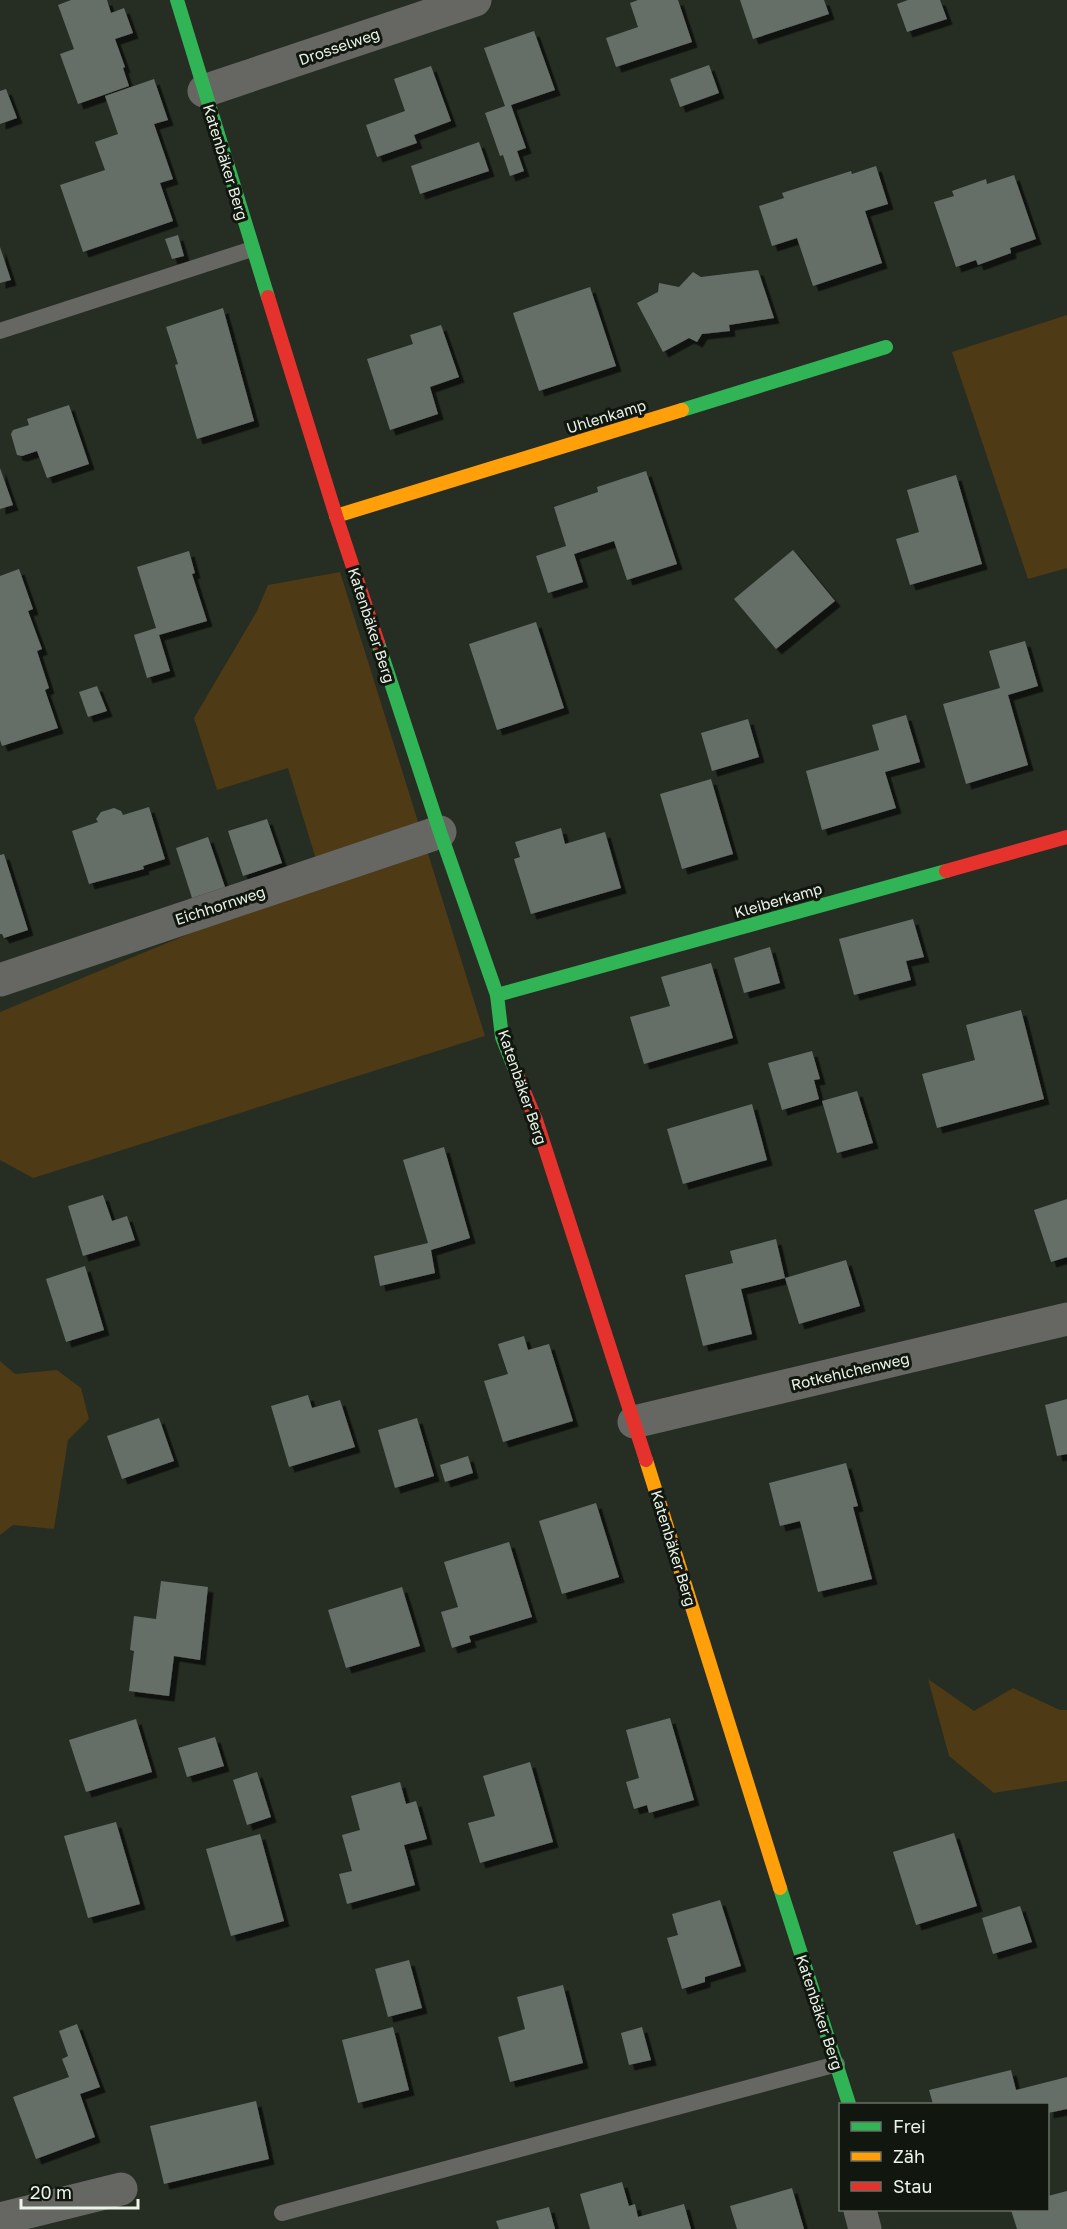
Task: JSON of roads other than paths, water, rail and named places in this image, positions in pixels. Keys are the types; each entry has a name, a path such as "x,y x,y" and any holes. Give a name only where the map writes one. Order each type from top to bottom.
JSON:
{"street":[{"name":"Katenbäker Berg","path":"177,0 336,516 440,832 497,995 502,1037 536,1120 634,1422 762,1835 849,2103"},
{"name":"Drosselweg","path":"204,91 475,0"},
{"name":"Uhlenkamp","path":"336,516 886,347"},
{"name":"Eichhornweg","path":"0,980 440,832"},
{"name":"Kleiberkamp","path":"497,995 1067,837"},
{"name":"Rotkehlchenweg","path":"634,1422 1067,1319"},
{"path":"0,2219 121,2189"},
{"path":"860,2211 865,2229"}],"lane":[{"path":"0,331 252,249"},
{"path":"282,2213 837,2064"}]}
